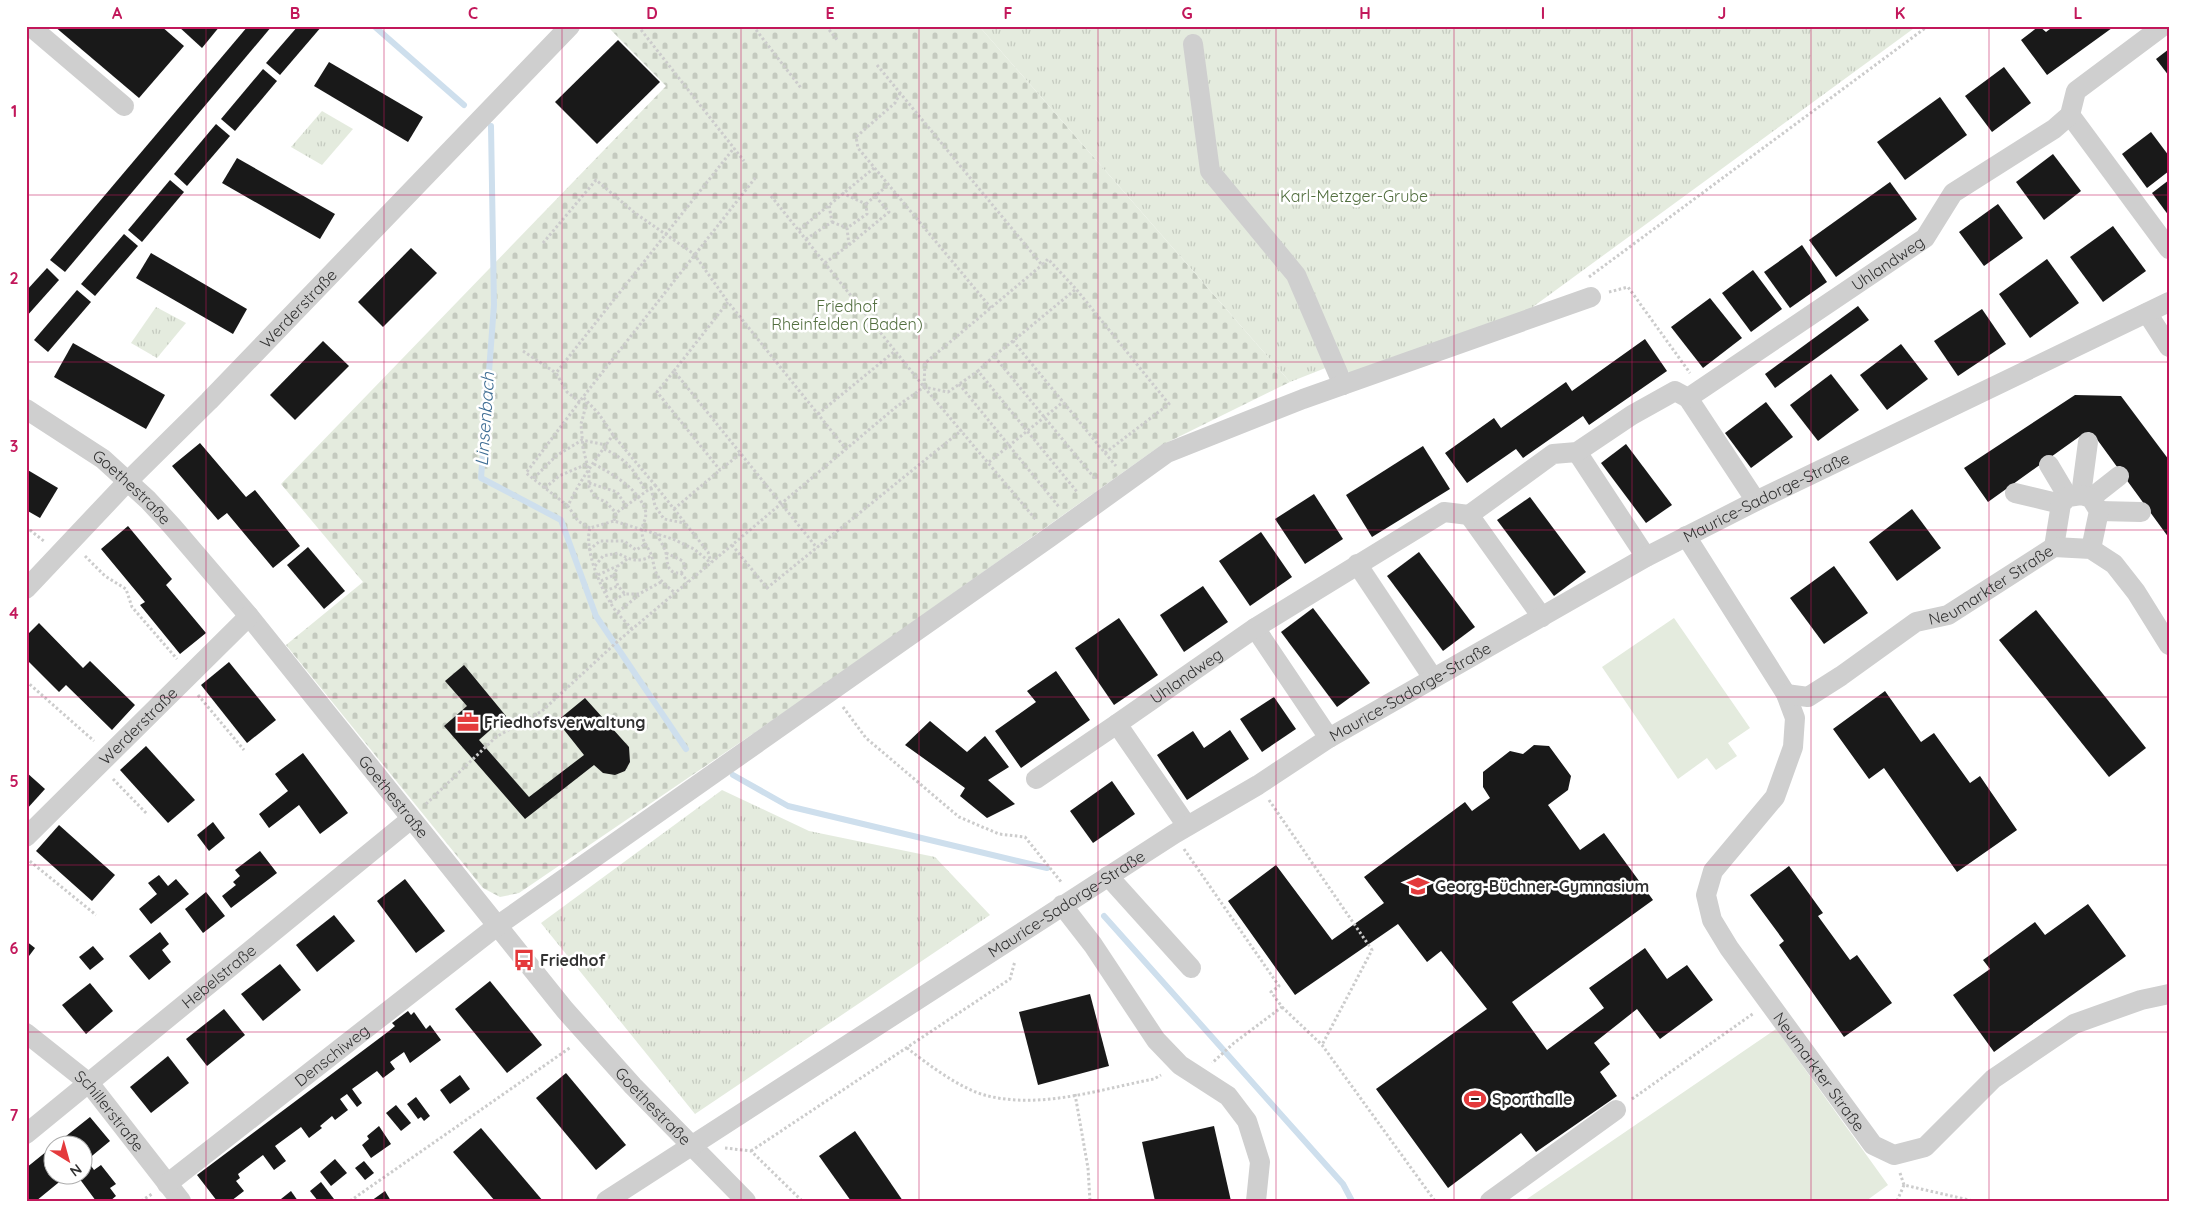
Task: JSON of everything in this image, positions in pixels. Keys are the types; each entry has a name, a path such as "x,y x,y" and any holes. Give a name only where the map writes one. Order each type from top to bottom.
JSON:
{"street":[{"path":"30,26 124,106"},
{"name":"Werderstraße","path":"26,589 128,481 209,402 570,26"},
{"path":"2163,26 2076,91 2070,116 2169,249"},
{"path":"1193,44 1210,171 1296,275 1343,385"},
{"name":"Uhlandweg","path":"1695,393 1925,238 1952,193 2054,129 2070,116"},
{"name":"Denschiweg","path":"167,1184 497,926 1050,538 1166,453 1589,288"},
{"name":"Maurice-Sadorge-Straße","path":"606,1201 689,1145 1180,830 1258,785 1329,738 1433,678 1686,536 2169,302"},
{"path":"2146,314 2169,347"},
{"path":"1542,617 1469,515 1553,454 1577,452 1632,415 1675,391 1695,393 1756,501"},
{"name":"Goethestraße","path":"26,409 103,459 128,481 172,526 249,616 497,926 587,1035 689,1145 746,1201"},
{"path":"2088,442 2080,501 2091,549 2114,564 2136,592 2169,644"},
{"path":"1577,452 1646,557"},
{"path":"2049,465 2080,501"},
{"path":"2054,547 2080,501 2119,476"},
{"path":"2015,493 2080,501 2141,512"},
{"name":"Uhlandweg","path":"1036,779 1255,628 1357,564 1444,512 1469,515"},
{"name":"Neumarkter Straße","path":"1686,536 1786,694 1795,718 1794,747 1775,796 1713,871 1706,895 1712,920 1729,948 1873,1145 1894,1155"},
{"name":"Neumarkter Straße","path":"1786,694 1808,696 1841,676 1916,622 1948,615 2054,547 2091,549"},
{"path":"1357,564 1433,678"},
{"name":"Werderstraße","path":"26,837 249,616"},
{"path":"1255,628 1329,738"},
{"path":"1117,724 1180,830"},
{"name":"Hebelstraße","path":"26,1134 411,819"},
{"path":"1108,876 1191,968"},
{"path":"1068,902 1093,945 1156,1040 1180,1065 1228,1096 1247,1121 1260,1162 1256,1201"},
{"path":"1894,1155 1925,1147 1993,1079 2074,1024 2141,1000 2169,994"},
{"name":"Schillerstraße","path":"26,1033 89,1082 181,1201"},
{"path":"1490,1201 1616,1110"}],"path":[{"path":"638,26 744,161"},
{"path":"753,26 801,88"},
{"path":"826,26 838,41"},
{"path":"1589,288 1928,26"},
{"path":"877,65 1042,265"},
{"path":"900,93 896,103 856,137 858,148 991,308"},
{"path":"556,373 734,148"},
{"path":"799,230 842,192 874,168"},
{"path":"711,563 694,549 614,520 590,528 578,521 568,506 526,473 694,254 756,177"},
{"path":"543,243 596,180 635,213 694,254 728,302 846,449"},
{"path":"866,204 888,185"},
{"path":"842,192 866,204"},
{"path":"771,196 895,351 989,462 1050,538"},
{"path":"825,263 889,212 875,196"},
{"path":"828,204 832,222"},
{"path":"847,228 867,214 866,204"},
{"path":"832,222 847,228"},
{"path":"806,239 832,222"},
{"path":"847,228 849,245"},
{"path":"411,819 496,737 542,710 632,629 924,386 925,363 1048,259 1076,289 1168,404 1105,453"},
{"path":"1589,288 1628,287 1695,393"},
{"path":"924,386 948,392 978,371 1076,289"},
{"path":"720,470 657,392 728,302"},
{"path":"1013,341 1119,469"},
{"path":"523,351 556,373 567,392 580,402"},
{"path":"818,414 895,351"},
{"path":"994,356 1099,484"},
{"path":"674,371 817,548"},
{"path":"978,371 1082,497"},
{"path":"959,384 1063,512"},
{"path":"583,397 599,414 613,435 708,552 711,563"},
{"path":"587,401 581,424 589,483 595,497 606,502 616,513"},
{"path":"989,462 1063,402"},
{"path":"732,545 767,588 962,430"},
{"path":"568,506 576,488 589,472 613,435"},
{"path":"533,478 556,456 582,440 606,445"},
{"path":"604,449 617,455 628,464 636,473 646,492"},
{"path":"674,509 740,454"},
{"path":"545,488 559,476 587,464"},
{"path":"594,464 626,484 638,497 645,511 646,522 642,529 644,545 651,556 661,582 675,593"},
{"path":"589,483 617,492 626,506"},
{"path":"614,520 616,513 655,485"},
{"path":"651,488 655,506 664,519 685,523"},
{"path":"26,527 37,536"},
{"path":"590,528 587,544 598,575 610,602 632,629"},
{"path":"656,534 666,553 666,564 671,570 681,573 688,582"},
{"path":"71,541 105,576 126,588 132,607 244,750"},
{"path":"589,550 600,541 624,541 636,550 644,545"},
{"path":"595,567 603,556 618,553 627,559 638,561 651,556"},
{"path":"666,553 683,561 685,568 681,573"},
{"path":"598,575 618,566 627,559"},
{"path":"601,581 614,575 618,566"},
{"path":"614,575 618,586 625,594"},
{"path":"618,612 639,594 661,582"},
{"path":"605,591 618,586"},
{"path":"610,602 625,594 639,594"},
{"path":"26,681 104,760 147,814"},
{"path":"831,690 866,738 959,817 998,834 1026,837 1068,902"},
{"path":"1258,785 1372,950 1322,1045"},
{"path":"1180,830 1279,986 1271,992 1282,1007 1322,1045 1435,1201"},
{"path":"26,858 96,915"},
{"path":"751,1151 1010,979 1023,931"},
{"path":"1616,1110 1768,1002"},
{"path":"1214,1061 1234,1043 1282,1007"},
{"path":"350,1201 587,1035"},
{"path":"906,1048 943,1075 988,1096 1043,1101 1154,1079 1180,1065"},
{"path":"1075,1094 1088,1168 1090,1201"},
{"path":"689,1145 751,1151 802,1201"},
{"path":"1894,1155 1904,1185 1896,1201"},
{"path":"1904,1185 1973,1201"}],"green space":[{"name":"Friedhof Rheinfelden (Baden)","path":"607,26 979,26 1290,382 1160,446 823,686 519,893 500,897 483,888 286,645 363,582 281,484 666,86"},
{"name":"Karl-Metzger-Grube","path":"979,26 1917,26 1530,309 1358,374 1328,367 1290,382"},
{"path":"322,111 353,129 322,165 291,147"},
{"path":"156,307 186,323 157,358 131,343"},
{"path":"1674,618 1750,728 1728,743 1737,756 1716,770 1707,758 1678,779 1602,667"},
{"path":"722,790 809,831 935,857 990,915 695,1114 541,923"},
{"path":"1776,1029 1888,1185 1866,1201 1524,1201"}],"building":[{"path":"54,26 161,26 184,46 139,98"},
{"path":"178,26 220,26 202,48"},
{"path":"248,26 272,26 65,272 50,260"},
{"path":"298,26 322,26 280,75 266,63"},
{"path":"2039,26 2046,32 2054,26 2112,28 2047,75 2021,40"},
{"path":"618,40 660,82 597,144 555,102"},
{"path":"2169,49 2169,76 2156,59"},
{"path":"329,62 423,117 408,142 314,86"},
{"path":"2004,67 2031,103 1992,132 1965,96"},
{"path":"263,69 277,81 235,131 221,119"},
{"path":"1940,97 1967,135 1905,180 1877,142"},
{"path":"216,124 230,136 187,186 174,174"},
{"path":"2151,132 2169,156 2169,171 2147,188 2122,154"},
{"path":"2053,154 2081,191 2044,220 2016,182"},
{"path":"237,158 335,214 320,239 222,183"},
{"path":"170,180 184,192 142,242 128,230"},
{"path":"2169,180 2169,216 2152,193"},
{"path":"1890,182 1917,219 1836,277 1809,240"},
{"path":"1998,204 2023,238 1984,266 1959,232"},
{"path":"2113,226 2146,271 2103,302 2070,257"},
{"path":"124,234 138,246 95,296 81,284"},
{"path":"1802,245 1827,282 1790,308 1764,272"},
{"path":"411,248 437,273 383,327 358,302"},
{"path":"151,253 247,309 233,334 136,278"},
{"path":"2047,259 2079,303 2030,338 1999,294"},
{"path":"47,268 59,280 26,317 26,291"},
{"path":"1753,270 1782,309 1751,332 1722,293"},
{"path":"77,290 91,302 48,352 34,340"},
{"path":"1710,298 1742,338 1703,368 1671,327"},
{"path":"1858,306 1869,320 1775,388 1765,374"},
{"path":"1982,309 2006,344 1958,376 1934,341"},
{"path":"1645,339 1667,371 1589,425 1583,416 1523,458 1516,449 1467,483 1445,453 1494,418 1501,428 1566,382 1572,391"},
{"path":"323,341 349,366 295,420 270,395"},
{"path":"73,343 165,395 146,429 54,377"},
{"path":"1901,344 1928,379 1887,410 1860,375"},
{"path":"1831,374 1859,410 1818,441 1790,405"},
{"path":"2075,395 2121,396 2169,460 2169,538 2096,438 2083,434 1988,502 1964,468"},
{"path":"1766,402 1793,437 1751,468 1725,433"},
{"path":"200,443 246,497 255,490 300,546 273,568 227,513 218,520 172,466"},
{"path":"1626,444 1672,505 1646,523 1601,463"},
{"path":"1423,446 1450,489 1372,537 1346,495"},
{"path":"26,469 58,488 40,518 26,510"},
{"path":"1314,494 1343,539 1305,564 1275,519"},
{"path":"1530,497 1586,572 1554,596 1497,520"},
{"path":"1912,509 1941,548 1897,581 1869,542"},
{"path":"128,526 172,579 166,585 206,633 180,654 140,605 145,602 101,549"},
{"path":"1261,532 1292,577 1250,606 1219,561"},
{"path":"308,547 345,591 324,609 287,565"},
{"path":"1419,552 1475,627 1443,651 1387,576"},
{"path":"1834,566 1868,613 1824,644 1790,598"},
{"path":"1203,586 1228,622 1184,652 1160,615"},
{"path":"1313,608 1370,683 1337,707 1281,632"},
{"path":"2036,610 2146,748 2109,777 1999,640"},
{"path":"1119,618 1158,675 1114,705 1075,648"},
{"path":"39,623 83,668 90,661 135,705 112,730 66,685 59,692 26,659 26,636"},
{"path":"229,662 276,720 247,743 201,685"},
{"path":"464,665 506,716 479,740 529,797 584,755 557,721 585,698 629,747 630,762 625,771 615,775 603,773 594,765 525,819 444,726 467,706 445,681"},
{"path":"1056,671 1090,720 1021,768 995,731 1036,702 1027,691"},
{"path":"1885,691 1921,742 1934,733 1970,783 1980,776 2017,830 1957,872 1884,768 1869,779 1833,729"},
{"path":"1274,697 1296,729 1262,752 1240,719"},
{"path":"930,721 967,752 985,736 1009,767 988,780 1015,804 987,818 960,796 965,788 905,745"},
{"path":"1230,730 1249,759 1187,800 1157,755 1193,731 1204,748"},
{"path":"1534,745 1549,746 1571,776 1568,790 1548,805 1580,850 1604,833 1653,900 1512,1002 1547,1050 1604,1008 1589,988 1645,948 1667,979 1687,965 1713,1000 1660,1039 1637,1009 1594,1043 1610,1064 1600,1072 1617,1096 1536,1152 1521,1133 1448,1188 1376,1089 1487,1009 1441,951 1427,962 1398,924 1295,995 1228,901 1276,865 1332,940 1384,903 1364,877 1465,802 1472,811 1490,798 1483,787 1483,772 1510,751 1523,754"},
{"path":"146,746 195,800 168,823 120,770"},
{"path":"303,753 348,813 320,834 299,805 269,828 259,814 288,791 275,774"},
{"path":"26,772 45,789 26,810"},
{"path":"1112,781 1135,814 1093,843 1070,811"},
{"path":"213,822 225,838 209,851 197,835"},
{"path":"59,825 115,875 92,901 36,851"},
{"path":"260,851 277,873 231,908 222,896 236,885 233,882 240,876 235,870"},
{"path":"1789,866 1823,913 1818,916 1850,960 1857,955 1892,1003 1844,1037 1779,945 1784,941 1750,895"},
{"path":"159,875 168,886 176,879 189,894 151,924 139,909 157,894 148,883"},
{"path":"405,879 445,931 416,953 377,901"},
{"path":"206,892 225,916 203,933 185,909"},
{"path":"2088,904 2126,956 1994,1052 1953,995 1990,969 1983,960 2035,922 2045,935"},
{"path":"334,915 355,941 317,972 296,945"},
{"path":"160,932 169,944 162,950 171,962 149,980 129,956"},
{"path":"26,941 35,948 26,960"},
{"path":"93,946 104,959 90,970 79,957"},
{"path":"280,964 301,990 263,1021 241,994"},
{"path":"490,981 542,1045 507,1073 455,1009"},
{"path":"90,983 113,1011 86,1034 62,1005"},
{"path":"1090,994 1109,1066 1038,1085 1019,1012"},
{"path":"224,1009 245,1035 207,1066 186,1039"},
{"path":"408,1011 411,1015 414,1012 426,1029 430,1025 441,1040 410,1063 404,1052 390,1062 395,1069 383,1078 377,1071 352,1089 362,1103 357,1107 347,1094 340,1099 348,1110 335,1120 332,1116 320,1126 322,1128 309,1138 301,1127 275,1146 286,1161 274,1170 263,1155 238,1174 240,1178 236,1181 244,1191 231,1201 217,1201 197,1175 389,1031 395,1026 392,1023"},
{"path":"168,1056 189,1083 151,1113 130,1087"},
{"path":"566,1073 626,1145 596,1170 536,1098"},
{"path":"460,1075 470,1089 450,1104 440,1090"},
{"path":"416,1097 430,1116 424,1121 421,1117 418,1119 407,1104"},
{"path":"396,1105 411,1123 401,1131 386,1113"},
{"path":"90,1117 110,1141 92,1156 92,1134 69,1134"},
{"path":"379,1126 391,1144 371,1158 362,1145 369,1139 367,1136"},
{"path":"1214,1126 1231,1201 1155,1201 1142,1142"},
{"path":"481,1128 543,1201 495,1201 453,1152"},
{"path":"855,1131 903,1201 851,1201 819,1156"},
{"path":"42,1155 42,1184 57,1184 36,1201 26,1201 26,1168"},
{"path":"335,1159 347,1173 331,1186 320,1172"},
{"path":"364,1161 374,1173 365,1180 355,1168"},
{"path":"101,1165 116,1184 110,1188 116,1196 110,1201 96,1201 83,1184 92,1184 92,1167 94,1170"},
{"path":"321,1182 334,1199 331,1201 318,1201 310,1191"},
{"path":"291,1191 298,1201 283,1201 281,1199"},
{"path":"385,1191 391,1201 371,1201"}],"waterway":[{"path":"374,26 464,105"},
{"name":"Linsenbach","path":"491,126 494,305 481,478 561,520 596,616 686,749"},
{"path":"733,775 788,806 1047,868"},
{"path":"1104,916 1343,1184 1352,1201"}],"place":[{"name":"Friedhofsverwaltung","path":"468,722"},
{"name":"Georg-Büchner-Gymnasium","path":"1418,886"},
{"name":"Friedhof","path":"524,960"},
{"name":"Sporthalle","path":"1475,1099"}]}
